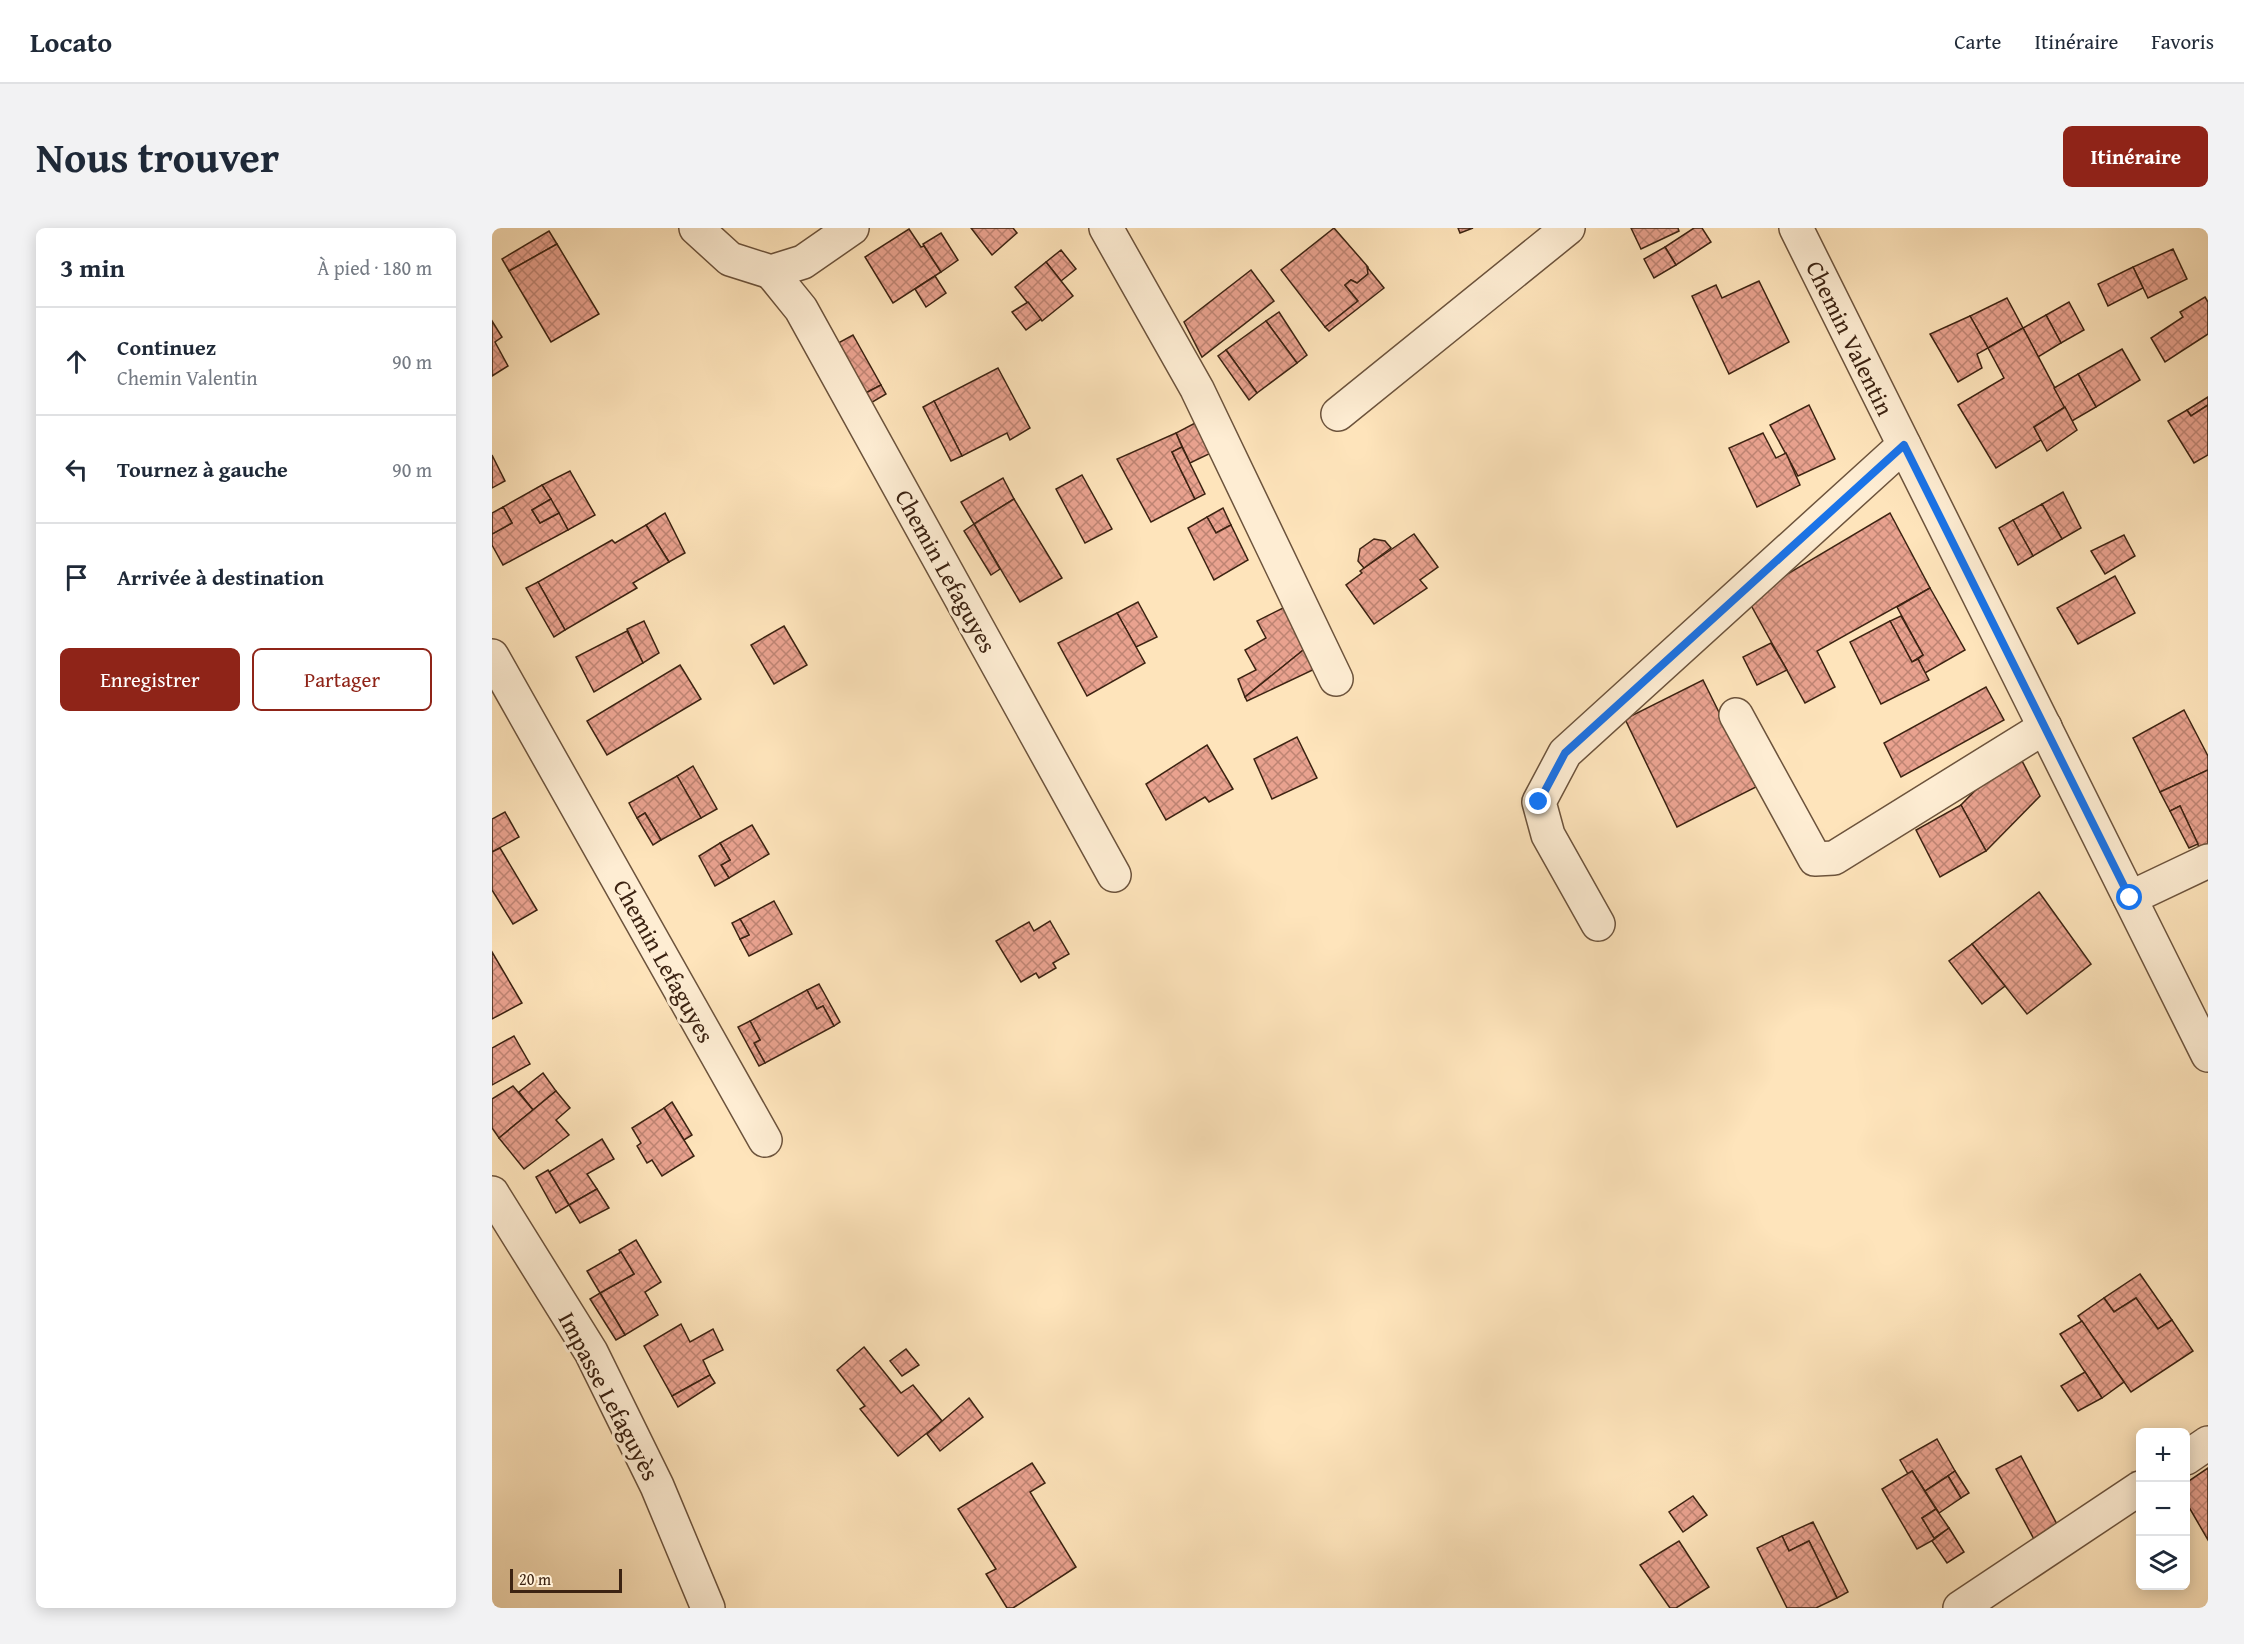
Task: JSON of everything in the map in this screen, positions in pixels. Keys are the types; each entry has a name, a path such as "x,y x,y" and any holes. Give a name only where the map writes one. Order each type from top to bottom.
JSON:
{"street":[{"path":"696,228 730,259 771,272 803,262 852,228"},
{"path":"1106,228 1197,389 1336,679"},
{"path":"1338,414 1568,228"},
{"name":"Chemin Valentin","path":"1796,228 2208,1055"},
{"name":"Chemin Lefaguyes","path":"771,272 801,309 1114,875"},
{"path":"1598,924 1548,835 1539,802 1565,753 1904,445"},
{"name":"Chemin Lefaguyes","path":"492,656 765,1140"},
{"path":"1736,715 1815,859 1834,858 2045,727"},
{"path":"2130,898 2208,861"},
{"name":"Impasse Lefaguyès","path":"492,1193 591,1352 657,1486 708,1608"},
{"path":"2190,1455 2208,1443"},
{"path":"1960,1608 2136,1491"}],"building":[{"path":"971,228 1013,228 1017,233 992,255"},
{"path":"1334,228 1368,267 1368,274 1357,283 1351,280 1345,285 1358,301 1325,327 1281,270"},
{"path":"1458,228 1473,228 1460,233"},
{"path":"1631,228 1678,228 1679,231 1641,249"},
{"path":"1694,228 1702,228 1711,242 1676,265 1665,247"},
{"path":"909,229 921,247 924,246 941,272 893,303 865,257"},
{"path":"549,231 557,244 509,271 502,259"},
{"path":"941,233 958,260 941,272 923,244"},
{"path":"557,244 599,314 551,342 509,271"},
{"path":"1665,247 1676,265 1654,278 1644,259"},
{"path":"2173,249 2187,279 2148,298 2133,267"},
{"path":"1061,250 1076,269 1061,281 1046,262"},
{"path":"1046,262 1073,296 1042,321 1015,287"},
{"path":"1367,267 1384,288 1329,331 1325,327 1358,301 1345,285 1351,280 1357,283 1368,274"},
{"path":"2133,267 2143,288 2108,306 2098,284"},
{"path":"1251,270 1274,301 1202,357 1184,322"},
{"path":"935,276 946,293 926,307 915,289"},
{"path":"1759,281 1789,342 1729,374 1692,296 1716,285 1722,298"},
{"path":"2205,297 2208,302 2208,334 2165,362 2151,338 2183,317 2180,312"},
{"path":"2007,298 2023,328 1988,348 1970,316"},
{"path":"1028,302 1041,319 1026,330 1012,312"},
{"path":"2069,302 2084,330 2061,343 2046,315"},
{"path":"1279,312 1307,355 1297,363 1266,321"},
{"path":"2046,315 2061,343 2038,357 2023,328"},
{"path":"1970,316 1988,348 1977,354 1982,368 1958,382 1930,334"},
{"path":"492,321 502,337 495,342 508,366 492,376"},
{"path":"1266,321 1297,363 1257,393 1226,350"},
{"path":"2023,328 2065,407 2034,427 2041,440 1996,468 1958,405 2004,378 1988,348"},
{"path":"853,335 881,385 858,397 829,348"},
{"path":"2122,349 2140,380 2096,407 2078,374"},
{"path":"1226,350 1257,393 1249,400 1218,356"},
{"path":"998,368 1030,428 1010,440 1007,433 962,456 934,401"},
{"path":"2078,374 2096,407 2072,421 2054,388"},
{"path":"881,385 886,394 864,407 858,397"},
{"path":"2208,397 2208,405 2191,416 2187,410"},
{"path":"934,401 962,456 951,461 923,407"},
{"path":"1809,405 1835,459 1798,476 1770,425"},
{"path":"2208,405 2208,455 2194,463 2168,421 2187,410 2191,416"},
{"path":"2065,407 2077,430 2047,451 2034,427"},
{"path":"1197,422 1211,453 1190,463 1176,433"},
{"path":"1176,433 1182,447 1172,452 1195,499 1151,522 1117,459"},
{"path":"1763,433 1776,458 1786,453 1800,485 1757,507 1729,448"},
{"path":"1182,447 1205,494 1195,499 1172,452"},
{"path":"492,455 505,481 492,488"},
{"path":"570,471 595,515 568,530 542,485"},
{"path":"1082,475 1112,529 1085,543 1056,489"},
{"path":"1003,478 1014,499 974,524 961,502"},
{"path":"542,485 551,499 532,510 540,523 559,513 568,530 503,565 492,545 492,534 512,523 503,507"},
{"path":"2063,492 2081,528 2062,539 2042,504"},
{"path":"551,499 559,513 540,523 532,510"},
{"path":"1014,499 1062,578 1020,602 974,524"},
{"path":"2042,504 2062,539 2033,556 2013,520"},
{"path":"503,507 512,523 492,534 492,513"},
{"path":"1223,508 1231,525 1216,533 1207,517"},
{"path":"665,513 685,553 669,562 646,525"},
{"path":"1890,513 1930,588 1817,651 1835,687 1805,703 1747,598"},
{"path":"1207,517 1216,533 1231,525 1248,560 1214,580 1188,528"},
{"path":"2013,520 2033,556 2018,565 1999,528"},
{"path":"974,524 1000,569 991,575 964,531"},
{"path":"646,525 669,562 633,583 637,588 565,630 538,582 612,540 615,543"},
{"path":"1414,534 1438,567 1420,580 1427,588 1374,624 1346,585 1362,573 1360,571"},
{"path":"2124,535 2135,556 2105,574 2091,551"},
{"path":"1374,539 1385,541 1391,548 1364,568 1358,561 1360,549"},
{"path":"2115,576 2135,613 2078,644 2057,608"},
{"path":"538,582 565,630 554,637 526,588"},
{"path":"1930,588 1965,650 1925,673 1918,659 1923,655 1897,607"},
{"path":"1138,602 1157,637 1136,647 1117,613"},
{"path":"1287,606 1307,647 1245,697 1238,679 1256,670 1245,650 1266,638 1257,621"},
{"path":"1117,613 1145,663 1087,696 1058,643"},
{"path":"1901,616 1923,655 1912,662 1890,621"},
{"path":"644,621 659,653 643,663 627,629"},
{"path":"1890,621 1912,662 1918,659 1929,680 1881,704 1850,642"},
{"path":"784,626 807,665 774,684 751,645"},
{"path":"627,631 643,663 594,692 576,657"},
{"path":"1771,643 1787,670 1757,685 1743,657"},
{"path":"1307,647 1317,668 1247,701 1245,697"},
{"path":"680,665 701,699 607,755 587,721"},
{"path":"1703,680 1756,787 1677,827 1625,719"},
{"path":"1986,687 2004,720 1901,777 1884,743"},
{"path":"2184,710 2208,756 2208,770 2160,792 2133,738"},
{"path":"1297,737 1317,778 1272,799 1254,759"},
{"path":"1207,745 1233,789 1209,802 1205,797 1166,820 1146,784"},
{"path":"2016,749 2040,796 1986,851 1961,805"},
{"path":"693,766 717,809 701,818 677,776"},
{"path":"2208,770 2208,859 2205,860 2180,806 2170,811 2160,792"},
{"path":"677,776 701,818 661,840 645,813 637,818 629,803"},
{"path":"1961,805 1986,851 1940,877 1916,830"},
{"path":"2180,806 2198,844 2189,848 2170,811"},
{"path":"505,812 519,837 492,852 492,819"},
{"path":"645,813 661,840 653,845 637,818"},
{"path":"752,825 769,854 729,878 721,865 730,860 720,843"},
{"path":"720,843 730,860 721,865 729,878 715,886 699,856"},
{"path":"500,848 537,910 513,924 492,890 492,852"},
{"path":"2039,892 2091,964 2027,1014 1972,944"},
{"path":"774,901 792,934 749,956 740,939 749,935 740,919"},
{"path":"740,919 749,935 740,939 732,923"},
{"path":"1050,921 1069,954 1053,963 1056,968 1039,978 1036,973 1021,982 996,941 1029,922 1034,931"},
{"path":"1972,944 2005,986 1982,1004 1949,961"},
{"path":"492,952 522,1003 492,1019"},
{"path":"819,984 840,1022 834,1026 823,1006 817,1009 807,990"},
{"path":"807,990 817,1009 823,1006 834,1026 765,1063 754,1043 760,1040 750,1021"},
{"path":"750,1021 760,1040 754,1043 765,1063 759,1066 738,1027"},
{"path":"514,1036 530,1064 492,1085 492,1048"},
{"path":"543,1073 556,1091 533,1110 519,1092"},
{"path":"513,1086 533,1110 499,1138 492,1128 492,1099"},
{"path":"556,1091 570,1108 556,1120 569,1135 524,1169 499,1138"},
{"path":"672,1102 692,1135 684,1140 664,1108"},
{"path":"664,1108 694,1156 662,1176 652,1160 647,1163 637,1146 641,1143 632,1128"},
{"path":"602,1139 614,1159 587,1174 597,1189 569,1205 549,1172"},
{"path":"548,1170 569,1205 556,1213 536,1177"},
{"path":"597,1189 609,1208 580,1223 569,1205"},
{"path":"636,1240 661,1282 645,1292 658,1315 625,1335 600,1293 634,1274 619,1250"},
{"path":"621,1252 634,1274 600,1293 587,1271"},
{"path":"2140,1274 2172,1320 2158,1329 2136,1298 2114,1312 2104,1298"},
{"path":"600,1293 625,1335 616,1340 590,1299"},
{"path":"2104,1298 2114,1312 2136,1298 2158,1329 2172,1320 2193,1351 2131,1392 2078,1316"},
{"path":"2082,1321 2124,1382 2102,1398 2060,1334"},
{"path":"681,1324 690,1342 713,1329 723,1350 703,1360 710,1375 672,1396 644,1346"},
{"path":"864,1347 901,1393 913,1385 942,1421 898,1456 860,1409 865,1406 837,1370"},
{"path":"906,1349 919,1365 902,1376 890,1361"},
{"path":"2085,1372 2102,1398 2078,1411 2061,1386"},
{"path":"710,1375 715,1383 678,1407 672,1396"},
{"path":"969,1398 983,1417 940,1451 927,1434"},
{"path":"1937,1439 1955,1471 1925,1491 1912,1471 1908,1474 1900,1460"},
{"path":"2021,1456 2059,1528 2035,1541 1996,1469"},
{"path":"1032,1463 1045,1483 1030,1492 1076,1567 1013,1608 1007,1608 986,1574 996,1569 958,1509"},
{"path":"2208,1468 2208,1540 2190,1509 2190,1480"},
{"path":"1912,1471 1936,1509 1922,1518 1935,1539 1917,1549 1882,1489"},
{"path":"1955,1471 1969,1493 1961,1498 1948,1476"},
{"path":"1948,1476 1961,1498 1939,1513 1925,1491"},
{"path":"1693,1496 1707,1515 1683,1532 1669,1512"},
{"path":"1936,1509 1949,1528 1934,1538 1922,1518"},
{"path":"1813,1522 1848,1592 1837,1598 1809,1541 1789,1551 1782,1536"},
{"path":"1949,1528 1964,1552 1947,1563 1932,1541"},
{"path":"1782,1536 1789,1551 1809,1541 1837,1598 1816,1608 1787,1608 1757,1548"},
{"path":"1679,1541 1709,1587 1676,1608 1670,1608 1640,1565"}],"route":[{"path":"1539,802 1549,779 1565,753 1904,445 2130,898"}]}
